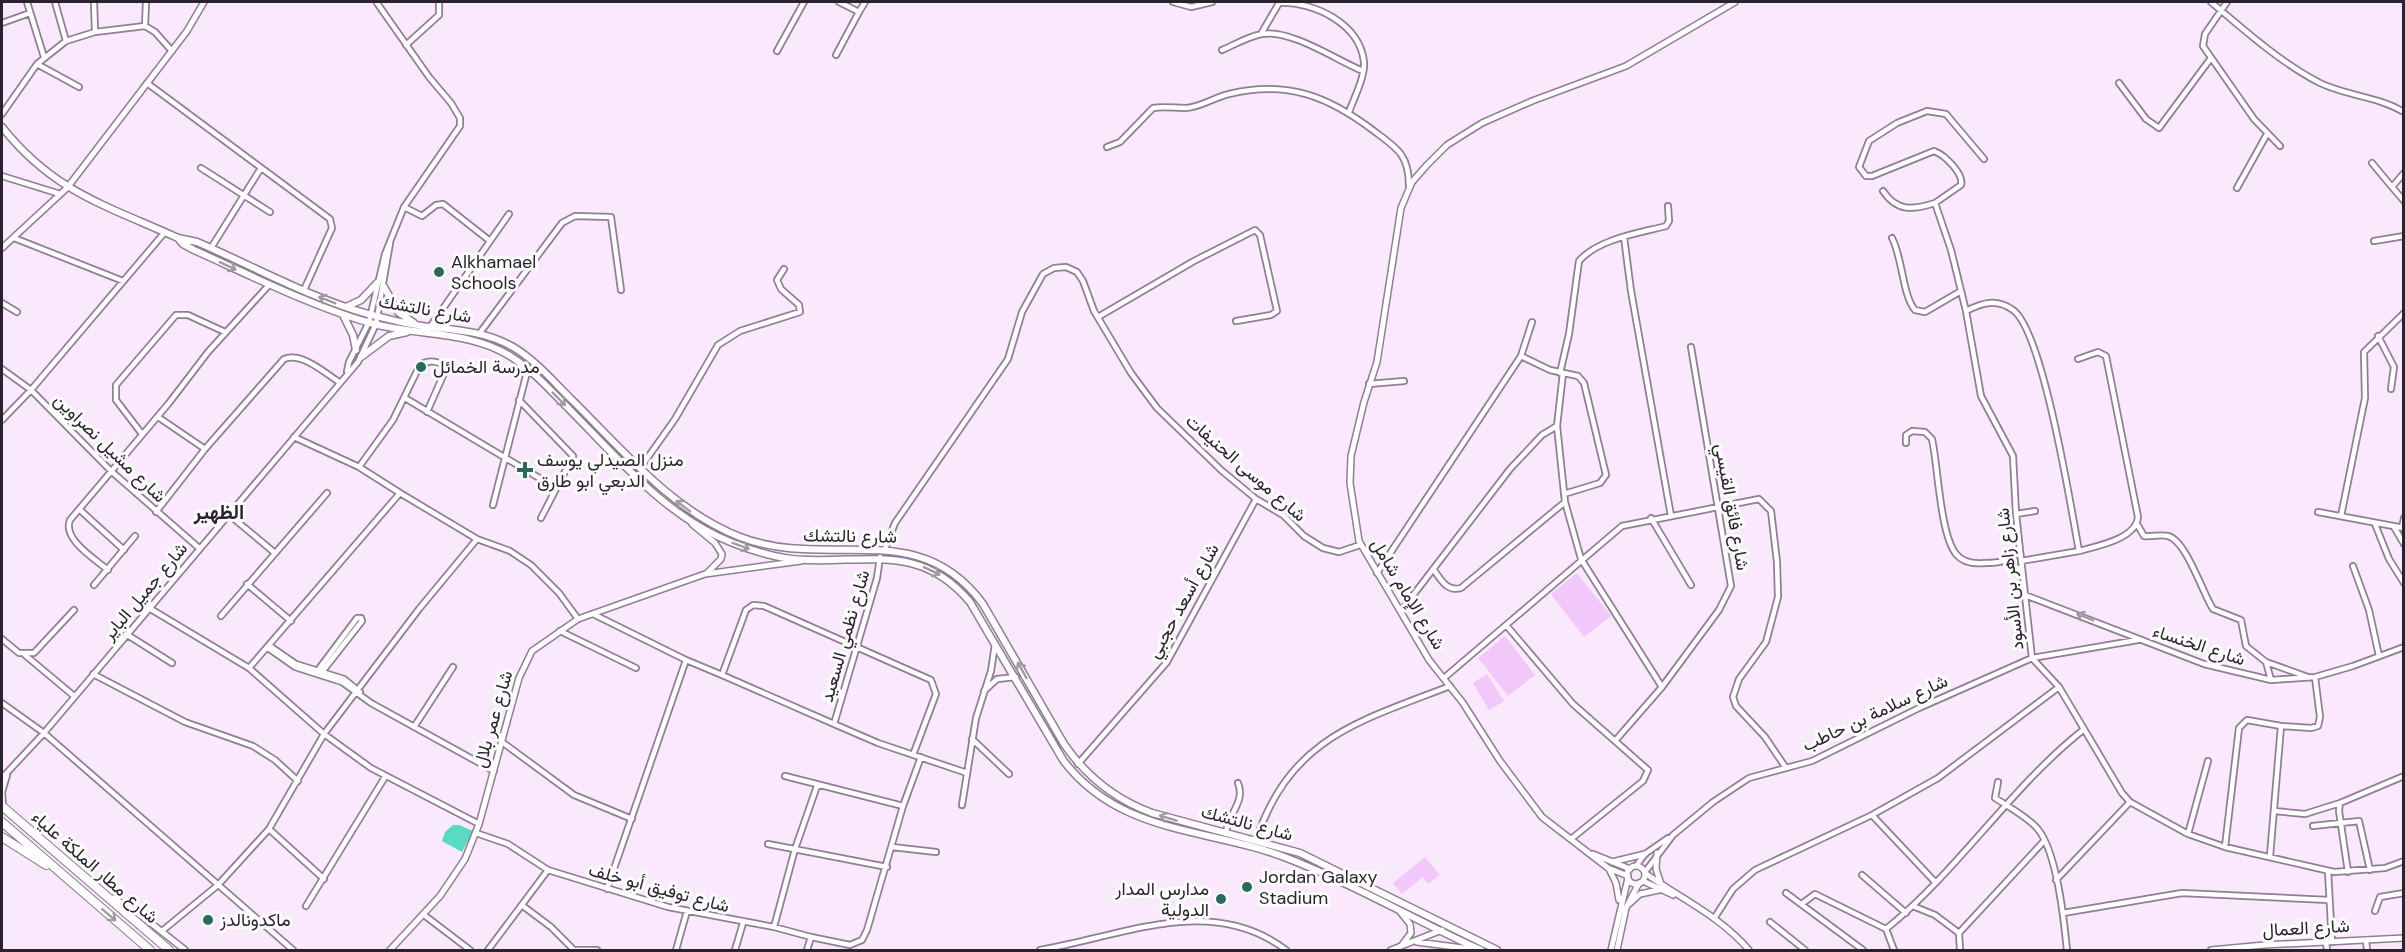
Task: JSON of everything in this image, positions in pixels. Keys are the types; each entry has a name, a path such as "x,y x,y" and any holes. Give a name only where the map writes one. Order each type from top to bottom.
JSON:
{"highway":[{"name":"شارع مطار الملكة علياء","path":"2,806 170,951"},
{"name":"شارع مطار الملكة علياء","path":"2,822 150,951"},
{"path":"2,837 69,880"}],"main road":[{"name":"شارع نالتشك","path":"2,127 32,161 67,188 165,232 211,248 346,307 417,325 479,334 503,342 526,357 669,496 689,511 743,538 804,551 885,549 924,557 959,578 991,615 1053,727 1078,764 1101,785 1141,809 1310,857 1497,951"},
{"name":"شارع نالتشك","path":"178,237 189,247 269,285 343,314 411,331 484,343 511,356 528,368 657,496 689,522 715,536 752,549 807,560 880,557 920,565 949,581 970,602 1071,770 1115,805 1141,818 1293,860 1481,951"},
{"path":"346,307 361,300 381,285 398,312 417,325"},
{"path":"343,314 353,335 356,350"},
{"path":"361,357 389,336 411,331"},
{"path":"1024,692 1031,688"}],"street":[{"path":"27,2 44,57"},
{"path":"55,2 66,41"},
{"path":"94,2 95,32"},
{"path":"145,26 146,2"},
{"path":"2,248 67,188 172,51 204,2"},
{"path":"377,3 406,45 439,15 439,2"},
{"path":"777,51 804,2"},
{"path":"839,2 859,12"},
{"path":"836,55 865,2"},
{"path":"1173,2 1191,7 1212,2"},
{"path":"1409,188 1427,165 1462,134 1517,107 1626,66 1735,2"},
{"path":"2211,2 2318,82 2369,97 2403,112"},
{"path":"2227,2 2202,41 2211,58 2267,134 2280,146"},
{"path":"1261,34 1279,3 1325,11 1334,16 1359,47 1364,64 1349,112"},
{"path":"2,23 30,13"},
{"path":"2,114 37,63 66,41 95,32 145,26 155,32 172,51"},
{"path":"1222,50 1261,34 1276,35 1304,43 1363,71"},
{"name":"شارع جميل الباير","path":"2,778 44,733 227,513 361,357 373,323 371,315 381,285 390,243 404,207 460,126 460,118 451,103 406,45"},
{"path":"2119,83 2146,119 2159,128 2211,58"},
{"path":"37,63 80,87"},
{"path":"147,83 332,222 331,231 304,290"},
{"path":"1107,147 1120,142 1153,108 1188,108 1257,88 1286,88 1318,97 1349,112 1396,148 1406,160 1409,188"},
{"path":"1883,191 1893,204 1902,208 1921,207 1935,203 1962,183 1959,174 1942,155 1932,152 1866,176 1859,167 1869,141 1897,123 1920,112 1933,111 1946,114 1984,159"},
{"path":"2237,188 2267,134"},
{"path":"2372,163 2403,201"},
{"path":"201,168 270,212"},
{"path":"211,248 261,168"},
{"path":"2392,187 2403,173"},
{"path":"2,176 60,194"},
{"name":"شارع الإمام شامل","path":"1409,188 1401,208 1377,362 1369,384 1350,470 1360,545 1426,655 1542,817 1570,839 1610,865 1630,872"},
{"name":"شارع زاهر بن الأسود","path":"1935,203 1966,311 1981,396 1988,414 2012,452 2016,514 2032,658 2059,687 2130,802 2188,834 2225,847 2328,871 2370,870 2403,861"},
{"path":"404,207 421,216 436,205 443,204 490,241"},
{"path":"1662,687 1581,559 1565,502 1557,426 1561,373 1569,334 1577,265 1585,255 1624,237 1666,226 1670,218 1668,206"},
{"path":"430,327 509,214"},
{"path":"479,334 562,223 575,216 611,217 621,290"},
{"path":"1098,317 1194,261 1255,230 1260,235 1277,311 1273,315 1236,321"},
{"path":"2,420 31,390 165,232"},
{"path":"2374,241 2403,236"},
{"path":"1624,237 1631,291 1671,516"},
{"path":"14,238 123,281"},
{"path":"1892,238 1898,251 1909,300 1915,310 1925,312 1961,291"},
{"name":"شارع موسى الحنيفات","path":"885,549 895,524 1008,359 1022,312 1043,274 1060,267 1077,272 1083,281 1094,311 1131,373 1157,408 1221,470 1256,499 1283,515 1304,536 1330,551 1344,551 1360,545"},
{"path":"641,467 675,419 718,345 740,331 800,312 799,305 781,289 777,280 784,269"},
{"path":"108,570 68,532 70,520 158,417 225,332 269,285"},
{"name":"شارع جميل الباير","path":"347,371 349,362 378,316 381,285"},
{"path":"1966,311 1991,302 2005,305 2018,315 2032,345 2060,446 2079,551"},
{"path":"2,303 17,312"},
{"path":"2341,516 2365,398 2364,352 2403,313"},
{"path":"142,434 116,400 116,385 176,315 188,315 225,332"},
{"path":"1377,573 1521,356 1532,322"},
{"path":"2378,336 2394,367 2391,389"},
{"name":"شارع فائق القيسي","path":"1616,741 1662,687 1730,592 1731,581 1690,348"},
{"path":"2021,561 2079,551 2115,539 2132,530 2137,524 2138,517 2106,356 2098,352 2078,359"},
{"path":"1521,356 1561,373 1578,376 1584,382 1606,472 1605,478 1600,483 1564,494"},
{"path":"156,512 205,450 284,359 291,357 304,361 339,382"},
{"path":"359,467 385,432 405,398 420,365 429,362 443,365 446,373 427,412"},
{"path":"493,505 528,368"},
{"name":"شارع مشيل نصراوين","path":"2,369 31,390 111,471 199,548"},
{"path":"1369,384 1404,381"},
{"path":"405,398 506,456 556,488"},
{"path":"519,400 572,454 541,518"},
{"path":"158,417 205,450"},
{"path":"1401,611 1528,448 1557,426"},
{"path":"1906,443 1906,435 1912,430 1925,432 1932,439 1946,526 1956,555 1970,562 2005,562 2022,570"},
{"path":"294,437 359,467 477,539 510,551 531,565 559,593 578,619"},
{"path":"221,616 327,493"},
{"path":"249,668 400,493"},
{"name":"شارع أسعد حجبي","path":"1078,764 1167,662 1256,499"},
{"path":"1444,678 1581,559 1623,526 1651,518 1759,499 1771,511 1779,583 1776,610 1766,642 1739,679 1733,698 1736,706 1765,737 1786,768"},
{"path":"1433,569 1449,588 1461,588 1565,502"},
{"path":"79,508 124,550"},
{"path":"2016,514 2035,511"},
{"path":"2318,512 2403,528 2403,518"},
{"path":"227,513 275,553"},
{"path":"1651,518 1691,585"},
{"path":"689,522 715,543 722,554 716,566 705,574"},
{"path":"2137,524 2146,537 2166,535 2177,541 2195,568 2213,609 2238,617 2242,624 2246,646 2266,662 2312,677 2320,717 2318,726 2311,728 2281,726 2247,720 2240,726 2225,847"},
{"path":"2375,524 2389,559 2403,584"},
{"path":"2394,527 2403,544"},
{"path":"94,585 135,536"},
{"path":"162,931 218,885 269,829 324,734 477,539"},
{"path":"2005,562 2020,552"},
{"name":"شارع نظمي السعيد","path":"880,557 858,646 834,723 914,755 967,773"},
{"name":"شارع عمر بلال","path":"390,951 424,915 462,866 479,824 519,678 529,656 578,619 705,574 807,560"},
{"path":"2352,566 2369,610 2379,656"},
{"path":"247,584 291,621"},
{"name":"شارع الخنساء","path":"2025,595 2204,664 2271,680 2312,677 2403,647"},
{"path":"722,675 744,614 753,605 764,606 921,674 934,684 936,694 914,755"},
{"path":"149,608 249,668 324,734 385,777 479,824"},
{"path":"25,655 39,650 74,610"},
{"path":"593,614 686,660 834,723"},
{"path":"1506,625 1573,704 1645,766 1647,776 1570,839"},
{"path":"319,672 354,627"},
{"path":"560,631 636,668"},
{"path":"126,634 172,663"},
{"path":"2,639 74,696"},
{"name":"شارع سلامة بن حاطب","path":"1611,951 1620,904 1630,872 1645,854 1673,835 1713,802 1749,778 1812,761 1919,708 2032,658 2138,640"},
{"path":"962,805 972,739 982,693 991,671 995,643"},
{"path":"269,647 296,664 342,682 414,728 494,771"},
{"path":"607,889 686,660"},
{"path":"2266,662 2271,680"},
{"path":"414,728 453,667"},
{"path":"93,674 185,722 253,746 275,760 298,781"},
{"path":"982,693 995,680 1016,677"},
{"path":"1256,840 1262,823 1287,777 1320,745 1355,724 1450,686"},
{"path":"1715,917 1733,889 1755,870 1872,815 1938,778 2059,687"},
{"path":"2,703 44,733 293,951"},
{"path":"2270,856 2281,726"},
{"path":"1886,928 1913,906 2051,758 2084,730"},
{"path":"972,739 1009,774"},
{"path":"502,742 574,795 632,819"},
{"path":"768,844 887,867 903,806 921,757"},
{"path":"2188,834 2208,761"},
{"name":"شارع جميل الباير","path":"2,806 3,787 9,773"},
{"path":"785,776 817,786 903,806"},
{"path":"2274,811 2305,814 2340,803 2403,776"},
{"path":"306,906 385,777"},
{"path":"1998,782 1995,797 2033,824 2044,840 2063,913 2067,951"},
{"path":"1226,833 1226,826 1240,799 1238,783"},
{"path":"774,927 795,849 817,786"},
{"path":"2056,880 2130,802"},
{"path":"2340,803 2348,872"},
{"path":"1872,815 1935,882"},
{"path":"2313,826 2356,820 2360,823 2370,870"},
{"path":"269,829 324,879"},
{"name":"شارع توفيق أبو خلف","path":"476,833 508,844 548,870 607,889 687,911 774,927 850,945 862,940 887,867"},
{"name":"شارع سلامة بن حاطب","path":"1645,872 1657,853 1673,835"},
{"path":"1960,951 1959,933 2044,840"},
{"path":"892,847 936,852"},
{"path":"1657,853 1656,869 1660,887"},
{"path":"1620,904 1610,865 1645,854"},
{"path":"488,951 548,870"},
{"path":"2327,951 2329,942 2328,871"},
{"path":"1660,887 1645,872 1630,872 1632,883 1641,882 1660,887 1715,917 1749,951"},
{"path":"1617,951 1626,908 1645,872"},
{"path":"1862,875 1906,913"},
{"path":"1626,908 1640,894 1660,887"},
{"path":"102,892 162,931 185,951"},
{"path":"2376,911 2380,897 2403,892"},
{"path":"1786,893 1803,903 1863,951"},
{"path":"2063,913 2182,893 2329,900"},
{"path":"1803,903 1815,894 1886,928 1894,951"},
{"path":"523,906 551,927 575,951 583,948 597,951"},
{"path":"1913,906 1935,915 1959,933"},
{"path":"676,951 687,911"},
{"path":"1398,948 1408,940 1411,933 1410,924 1401,913"},
{"path":"424,915 470,951"},
{"path":"1040,951 1064,948 1158,924 1203,921 1246,927 1286,951"},
{"path":"1770,922 1805,951"},
{"path":"735,951 743,923"},
{"path":"1391,951 1449,927"},
{"path":"807,951 811,937"},
{"name":"شارع العمال","path":"2211,951 2403,938"},
{"path":"2366,940 2367,951"},
{"path":"1417,942 1481,951"}],"shaded area":[{"path":"1577,573 1611,616 1584,637 1551,594"},
{"path":"1505,636 1535,675 1508,696 1478,658"},
{"path":"1487,674 1504,701 1489,710 1473,683"},
{"path":"453,825 473,831 462,852 442,841 445,832"},
{"path":"1425,857 1440,875 1428,884 1423,877 1402,894 1393,883"}],"place":[{"name":"Alkhamael Schools","path":"439,272"},
{"name":"مدرسة الخمائل","path":"421,367"},
{"name":"منزل الصيدلي يوسف الدبعي ابو طارق","path":"525,470"},
{"name":"Jordan Galaxy Stadium","path":"1247,887"},
{"name":"مدارس المدار الدولية","path":"1221,899"},
{"name":"ماكدونالدز","path":"208,920"}],"district":[{"name":"الظهير","path":"219,512"}]}
